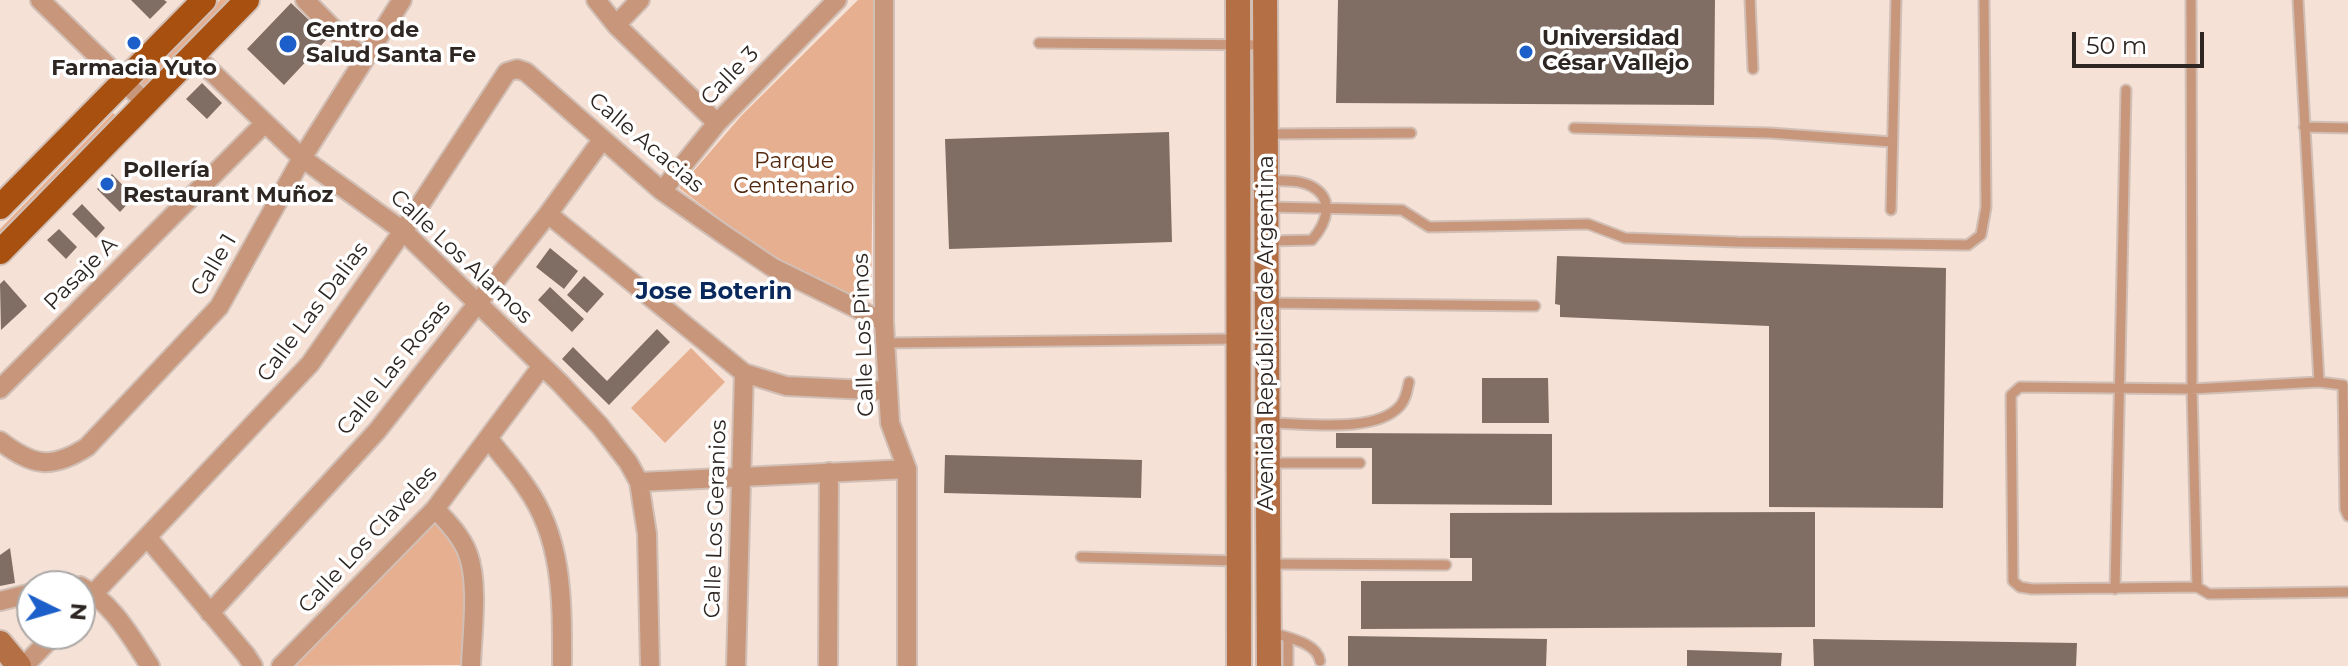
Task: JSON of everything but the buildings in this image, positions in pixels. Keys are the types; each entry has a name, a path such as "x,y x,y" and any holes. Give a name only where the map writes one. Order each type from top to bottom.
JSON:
{"main road":[{"path":"5,194 204,0"},
{"path":"0,252 247,0"},
{"name":"Avenida República de Argentina","path":"1238,0 1239,666"},
{"name":"Avenida República de Argentina","path":"1265,0 1268,564 1278,635 1269,666"},
{"path":"0,643 22,666"}],"street":[{"path":"40,0 147,104"},
{"path":"305,0 363,59"},
{"name":"Calle 1","path":"0,441 27,459 43,463 57,462 87,447 219,307 302,158 402,0"},
{"path":"596,0 616,25 717,123"},
{"path":"616,25 640,0"},
{"name":"Calle 3","path":"662,191 717,123 837,0"},
{"name":"Calle Los Pinos","path":"884,0 884,322 890,423 907,469 907,666"},
{"name":"Calle Los Alamos","path":"194,55 302,158 403,231 600,426 639,482"},
{"name":"Calle Acacias","path":"507,72 517,69 526,72 662,191 772,267 884,322"},
{"name":"Calle Las Dalias","path":"96,579 147,537 310,364 403,231 507,72"},
{"name":"Pasaje A","path":"0,389 264,124"},
{"name":"Calle Las Rosas","path":"210,613 377,431 548,214 602,140"},
{"path":"548,214 744,373 786,386 888,391"},
{"name":"Calle Los Claveles","path":"281,666 435,509 542,366"},
{"name":"Calle Los Geranios","path":"736,666 744,373"},
{"path":"488,438 527,488 544,519 558,559 562,666"},
{"path":"650,666 647,534 639,482 907,469"},
{"path":"828,666 829,472"},
{"path":"435,509 460,538 469,556 473,602 471,666"},
{"path":"147,537 253,666"},
{"path":"96,599 125,627 150,666"},
{"path":"22,666 38,650"}],"lane":[{"path":"1750,0 1753,69"},
{"path":"1891,210 1896,0"},
{"path":"1266,207 1402,210 1429,227 1588,224 1625,238 1968,245 1981,235 1986,207 1984,0"},
{"path":"2191,0 2192,389 2197,587"},
{"path":"2298,0 2319,382"},
{"path":"1039,43 1265,45"},
{"path":"2115,589 2126,90"},
{"path":"2304,127 2348,128"},
{"path":"1574,128 1770,133 1892,142"},
{"path":"1265,134 1411,133"},
{"path":"1266,181 1294,181 1312,186 1323,197 1327,207 1324,226 1312,240 1266,241"},
{"path":"1266,303 1535,306"},
{"path":"886,343 1239,339"},
{"path":"1267,423 1347,424 1383,419 1405,398 1409,382"},
{"path":"2348,516 2345,509 2346,385 2319,382 2192,389 2020,387 2011,395 2013,581 2020,587 2197,587 2209,594 2348,592"},
{"path":"1267,462 1360,463"},
{"path":"1081,557 1239,561"},
{"path":"1268,564 1446,565"},
{"path":"1278,635 1313,648 1319,654 1320,661"},
{"path":"1278,635 1288,666"}],"green space":[{"path":"220,0 240,0 148,93 139,82"},
{"name":"Parque Centenario","path":"858,0 875,0 871,298 865,301 776,261 679,188 742,115"},
{"path":"113,113 122,121 0,247 0,229"},
{"path":"691,348 725,382 665,443 631,408"},
{"path":"434,521 448,538 463,571 466,588 464,665 289,666"}],"place":[{"name":"Farmacia Yuto","path":"134,43"},
{"name":"Centro de Salud Santa Fe","path":"288,44"},
{"name":"Universidad César Vallejo","path":"1526,52"},
{"name":"Pollería Restaurant Muñoz","path":"107,184"}],"district":[{"name":"Jose Boterin","path":"714,292"}]}
